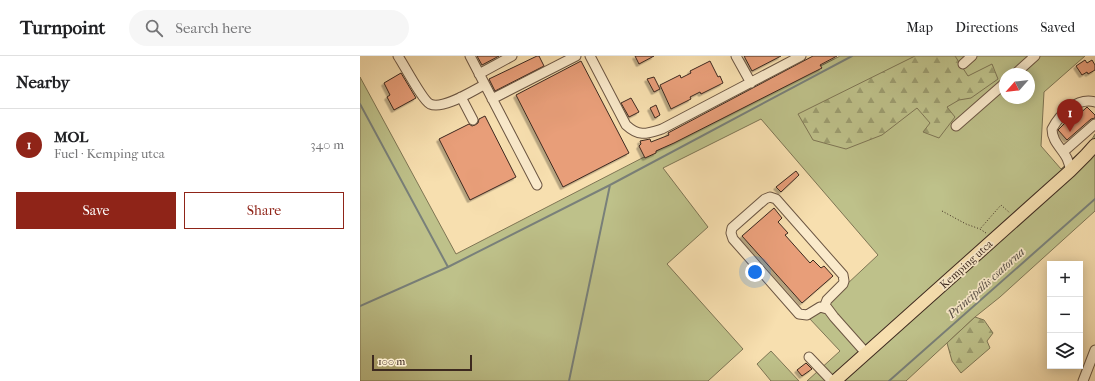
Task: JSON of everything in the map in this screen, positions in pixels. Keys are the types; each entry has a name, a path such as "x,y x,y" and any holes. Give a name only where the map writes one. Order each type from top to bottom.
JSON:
{"main road":[{"name":"Kemping utca","path":"835,381 1070,171 1095,145"}],"street":[{"path":"398,56 428,104 441,105 484,85"},
{"path":"470,56 537,185"},
{"path":"479,74 512,56"},
{"path":"492,99 575,56"},
{"path":"590,56 626,125 633,131 640,134 662,129 801,56"},
{"path":"736,56 751,83"},
{"path":"963,64 972,56"},
{"path":"1022,68 1035,56"},
{"path":"956,126 999,88"},
{"path":"461,97 473,120"},
{"path":"1070,171 1070,165 1064,153 1054,139 1052,127 1064,113 1076,103 1088,100 1095,102"},
{"path":"1064,153 1095,124"},
{"path":"1064,153 1072,155 1086,155"},
{"path":"827,309 820,307 807,316 799,314 733,239 731,233 732,228 765,199 776,199 843,275 843,284 825,305 866,353"},
{"path":"1082,381 1095,350"},
{"path":"809,357 832,381"}],"path":[{"path":"980,229 1001,205 1016,219"},
{"path":"942,211 966,224 980,229 993,240"}],"green space":[{"path":"840,56 1085,56 1044,92 1041,146 1061,169 1089,144 1095,134 1095,211 1000,297 975,317 906,381 807,381 840,351 809,318 830,306 830,300 878,255 761,119 663,168 708,227 667,264 743,349 708,381 360,381 360,77 456,254"},
{"path":"915,56 955,56 968,76 992,64 998,79 971,98 959,100 947,107 955,117 939,138 923,132 930,123 917,108 882,135 846,149 813,140 798,114"},
{"path":"975,317 984,320 993,333 987,341 990,348 961,373 952,361 947,343"},
{"path":"771,351 799,381 771,381 757,364"}],"building":[{"path":"477,56 499,56 482,65"},
{"path":"539,56 544,66 495,91 489,79"},
{"path":"635,56 654,56 639,64"},
{"path":"744,56 781,56 752,71"},
{"path":"813,56 837,56 820,65 822,68 656,151 656,153 645,158 639,146 641,144 640,141 650,139 651,142 669,135 668,133"},
{"path":"1085,60 1087,63 1092,60 1095,65 1095,70 1088,74 1087,72 1082,75 1076,66"},
{"path":"581,61 629,153 563,187 516,95"},
{"path":"710,61 718,77 720,76 723,83 701,94 700,92 690,97 691,99 671,109 660,85 680,75 681,78 691,73 690,71"},
{"path":"401,73 416,98 394,110 387,97 390,95 384,83"},
{"path":"654,77 660,89 654,92 647,79"},
{"path":"631,98 639,112 629,117 621,103"},
{"path":"656,105 660,115 655,118 650,108"},
{"path":"1087,107 1095,115 1095,118 1091,119 1067,140 1058,130 1068,120 1070,123"},
{"path":"485,116 516,177 470,200 439,139 469,124 472,126 475,125 478,123 479,119"},
{"path":"796,171 799,175 781,192 776,187"},
{"path":"774,208 782,218 778,222 788,233 785,235 810,263 813,260 821,268 824,266 833,276 802,303 742,236"},
{"path":"806,363 812,369 802,376 797,370"}],"waterway":[{"path":"360,306 448,267 610,185 852,56"},
{"path":"360,104 448,267"},
{"path":"569,381 610,185"},
{"name":"Principális-csatorna","path":"889,381 1095,199"}],"place":[{"name":"MOL","path":"1070,132"}]}
